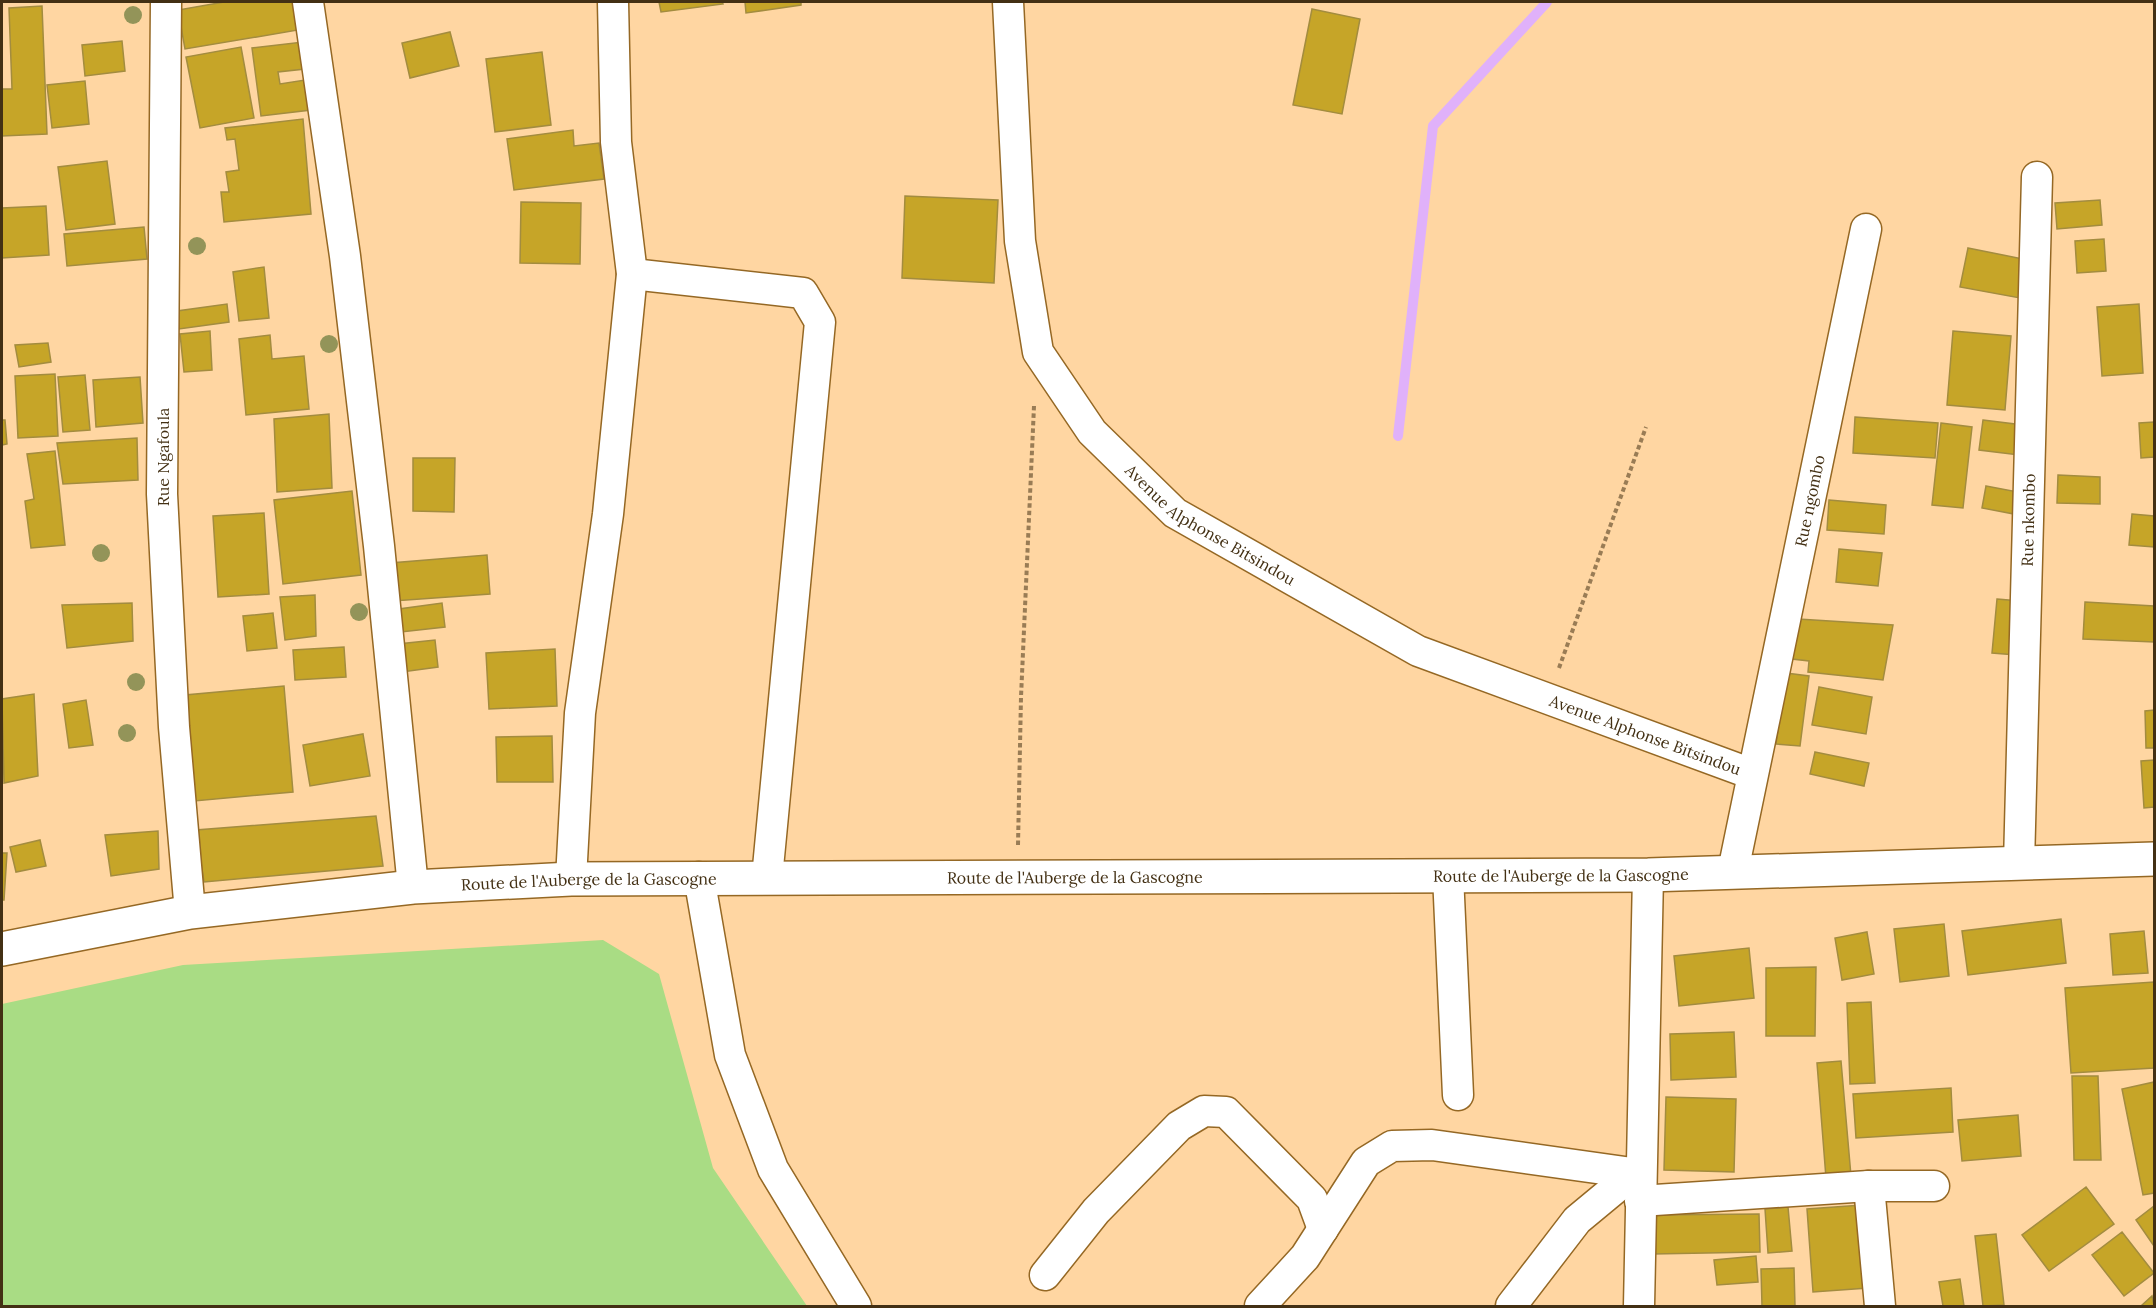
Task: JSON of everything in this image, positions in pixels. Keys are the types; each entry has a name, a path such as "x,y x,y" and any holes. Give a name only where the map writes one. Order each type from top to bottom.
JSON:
{"street":[{"name":"Rue Ngafoula","path":"166,2 162,494 174,727 190,912"},
{"path":"308,2 345,256 379,546 413,887"},
{"path":"571,879 580,713 608,514 632,274 615,142 613,2"},
{"name":"Avenue Alphonse Bitsindou","path":"1008,2 1020,241 1038,352 1092,432 1175,513 1418,651 1752,774"},
{"name":"Rue nkombo","path":"2019,864 2037,177"},
{"name":"Rue ngombo","path":"1733,871 1866,229"},
{"path":"632,274 802,293 820,322 767,878"},
{"name":"Route de l'Auberge de la Gascogne","path":"2,949 190,912 413,887 571,879 1017,875 1648,875 2154,859"},
{"path":"1448,875 1458,1095"},
{"path":"1639,1306 1638,1180 1648,875"},
{"path":"699,877 730,1055 773,1169 856,1306"},
{"path":"1045,1275 1105,1203 1179,1126 1204,1111 1226,1112 1312,1198 1323,1229"},
{"path":"1260,1306 1305,1257 1366,1162 1392,1146 1432,1146 1638,1180 1934,1186"},
{"path":"1511,1306 1577,1220 1638,1180"},
{"path":"1869,1186 1880,1306"}],"path":[{"path":"1017,875 1021,685 1032,424 1038,352"},
{"path":"1548,700 1646,427"}],"green space":[{"path":"603,940 659,974 713,1168 807,1306 2,1306 2,1004 183,965"}],"building":[{"path":"224,2 293,2 298,30 185,49 178,10"},
{"path":"659,2 722,2 723,4 661,12"},
{"path":"745,2 801,2 801,5 746,13"},
{"path":"42,6 47,134 2,136 2,89 12,89 9,8"},
{"path":"1312,9 1360,19 1342,114 1293,105"},
{"path":"450,32 459,66 410,78 402,43"},
{"path":"122,41 125,71 85,76 82,45"},
{"path":"303,42 305,69 278,72 280,84 305,80 311,110 261,116 252,48"},
{"path":"241,47 254,118 200,128 186,57"},
{"path":"542,52 551,125 495,132 486,59"},
{"path":"85,81 89,124 52,128 47,85"},
{"path":"303,119 311,214 224,222 221,192 229,192 226,172 239,170 235,139 227,140 225,128"},
{"path":"573,130 574,146 599,143 604,179 514,190 507,139"},
{"path":"107,161 115,224 66,230 58,167"},
{"path":"905,196 998,200 994,283 902,278"},
{"path":"2100,200 2102,225 2057,229 2055,203"},
{"path":"521,202 581,203 580,264 520,263"},
{"path":"46,206 49,255 2,258 2,208"},
{"path":"144,227 147,259 67,266 64,234"},
{"path":"2104,239 2106,271 2077,273 2075,241"},
{"path":"1968,248 2028,260 2020,298 1960,287"},
{"path":"264,267 269,318 239,321 233,272"},
{"path":"227,304 229,322 179,329 177,311"},
{"path":"2139,304 2143,373 2102,376 2097,307"},
{"path":"210,331 212,370 184,372 180,334"},
{"path":"1953,331 2011,336 2005,410 1947,405"},
{"path":"270,335 272,359 304,356 309,409 246,415 239,339"},
{"path":"48,343 51,362 19,367 15,345"},
{"path":"55,374 58,436 18,438 15,376"},
{"path":"85,375 90,430 63,432 58,377"},
{"path":"140,377 143,423 96,427 93,380"},
{"path":"329,414 332,488 277,492 274,419"},
{"path":"1855,417 1938,423 1935,458 1853,453"},
{"path":"2,420 5,420 7,444 2,445"},
{"path":"1983,420 2023,425 2019,455 1979,450"},
{"path":"2154,422 2154,457 2141,458 2139,423"},
{"path":"1941,423 1972,427 1963,508 1932,505"},
{"path":"137,438 138,480 63,484 57,443"},
{"path":"55,451 65,545 31,548 25,501 34,499 27,454"},
{"path":"413,458 455,458 454,512 413,511"},
{"path":"2058,475 2100,477 2100,504 2057,503"},
{"path":"1986,486 2018,492 2014,514 1982,508"},
{"path":"352,491 361,575 283,584 274,500"},
{"path":"1829,500 1886,505 1884,534 1827,530"},
{"path":"264,513 269,594 218,597 213,516"},
{"path":"2132,514 2154,516 2154,547 2129,545"},
{"path":"1839,549 1882,553 1878,586 1836,582"},
{"path":"487,555 490,594 393,601 390,563"},
{"path":"315,595 316,636 285,640 280,597"},
{"path":"1997,599 2020,601 2016,655 1992,653"},
{"path":"2085,602 2154,606 2154,642 2083,639"},
{"path":"132,603 133,641 67,648 62,605"},
{"path":"442,603 445,627 401,632 399,609"},
{"path":"273,613 277,648 247,651 243,616"},
{"path":"1798,619 1893,625 1883,680 1808,672 1809,661 1792,659"},
{"path":"435,640 438,667 402,672 398,644"},
{"path":"344,647 346,677 295,680 293,650"},
{"path":"555,649 557,706 489,709 486,653"},
{"path":"1786,673 1809,676 1800,746 1776,744"},
{"path":"284,686 293,792 194,801 185,695"},
{"path":"1819,687 1872,697 1866,734 1812,725"},
{"path":"34,694 38,776 4,783 2,699"},
{"path":"86,700 93,745 69,748 63,704"},
{"path":"2154,710 2154,748 2146,748 2145,711"},
{"path":"363,734 370,776 310,786 303,745"},
{"path":"552,736 553,782 497,782 496,737"},
{"path":"1815,752 1869,763 1864,786 1810,774"},
{"path":"2154,760 2154,807 2144,808 2141,761"},
{"path":"376,816 383,866 204,882 196,830"},
{"path":"158,831 159,869 111,876 105,835"},
{"path":"40,840 46,866 16,872 10,847"},
{"path":"2,853 7,853 4,900 2,900"},
{"path":"2061,919 2066,963 1968,975 1962,931"},
{"path":"1944,924 1949,976 1900,982 1894,929"},
{"path":"2144,931 2148,973 2113,975 2110,934"},
{"path":"1867,932 1874,974 1842,980 1835,938"},
{"path":"1749,948 1754,998 1679,1006 1674,956"},
{"path":"1816,967 1815,1036 1766,1036 1766,968"},
{"path":"2154,982 2154,1068 2071,1073 2065,988"},
{"path":"1871,1002 1875,1083 1850,1084 1847,1003"},
{"path":"1734,1032 1736,1077 1671,1080 1670,1034"},
{"path":"1841,1061 1851,1176 1826,1178 1817,1063"},
{"path":"2072,1076 2098,1076 2101,1160 2074,1160"},
{"path":"2154,1082 2154,1193 2143,1195 2122,1089"},
{"path":"1951,1088 1953,1132 1856,1138 1853,1094"},
{"path":"1666,1097 1736,1099 1734,1172 1664,1170"},
{"path":"2018,1115 2021,1156 1962,1161 1958,1120"},
{"path":"2086,1187 2114,1224 2049,1271 2022,1235"},
{"path":"1862,1205 1868,1288 1813,1292 1807,1209"},
{"path":"2154,1206 2154,1246 2136,1220"},
{"path":"1788,1207 1792,1251 1768,1253 1765,1209"},
{"path":"1759,1214 1760,1252 1653,1254 1652,1215"},
{"path":"2122,1232 2154,1273 2124,1296 2092,1255"},
{"path":"1996,1234 2004,1305 1983,1306 1975,1236"},
{"path":"1756,1256 1758,1282 1717,1285 1714,1260"},
{"path":"1794,1268 1795,1306 1762,1306 1761,1269"},
{"path":"1960,1279 1964,1306 1943,1306 1939,1282"},
{"path":"2152,1296 2154,1306 2141,1306"}],"waterway":[{"path":"1398,436 1433,126 1547,2"}]}
